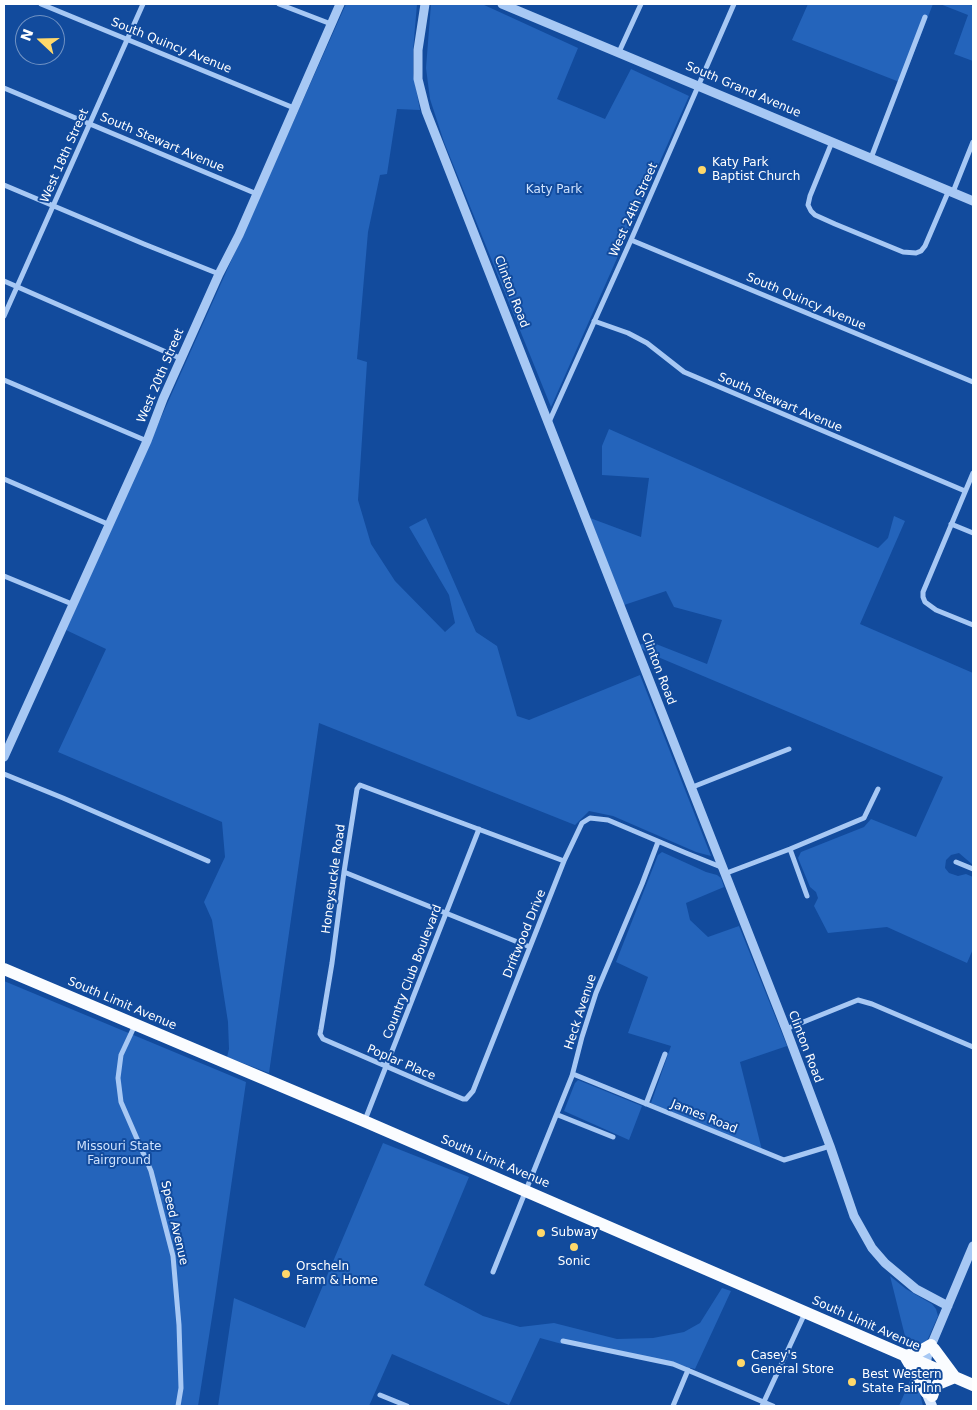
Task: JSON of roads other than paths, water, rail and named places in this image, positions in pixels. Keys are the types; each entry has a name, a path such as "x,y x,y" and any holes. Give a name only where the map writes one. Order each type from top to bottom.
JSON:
{"highway":[{"name":"South Limit Avenue","path":"4,969 364,1121 973,1385"},
{"path":"933,1345 946,1368 955,1377 938,1384 930,1399 905,1356 917,1353 933,1345"}],"main road":[{"path":"928,1366 930,1399"}],"street":[{"name":"South Quincy Avenue","path":"41,4 294,108"},
{"name":"West 18th Street","path":"4,316 143,4"},
{"path":"279,4 331,24"},
{"name":"West 20th Street","path":"4,757 72,604 110,525 147,441 163,399 219,274 239,236 340,4"},
{"name":"Clinton Road","path":"425,4 418,50 418,79 426,111 786,1029 854,1216 872,1248 885,1263 916,1289 948,1306"},
{"name":"South Grand Avenue","path":"502,4 973,201"},
{"path":"619,52 641,4"},
{"name":"West 24th Street","path":"549,422 632,240 734,4"},
{"path":"871,158 925,17"},
{"name":"South Stewart Avenue","path":"4,88 257,194"},
{"path":"832,141 810,196 808,205 811,211 815,215 835,224 903,252 916,253 925,246 973,142"},
{"path":"4,185 219,274"},
{"name":"South Quincy Avenue","path":"632,240 973,382"},
{"path":"4,281 182,359"},
{"name":"South Stewart Avenue","path":"594,321 628,333 647,343 684,372 965,491"},
{"path":"4,380 147,441"},
{"path":"973,473 924,592 925,602 929,606 973,625"},
{"path":"4,479 110,525"},
{"path":"951,524 973,533"},
{"path":"4,576 72,604"},
{"path":"690,788 789,748"},
{"path":"4,774 208,862"},
{"name":"Honeysuckle Road","path":"326,1001 357,789 360,785 479,829"},
{"path":"658,842 723,870 790,849 864,818 878,788"},
{"name":"Driftwood Drive","path":"486,1057 578,829 586,820 595,817 608,820 658,842"},
{"path":"479,829 564,861"},
{"name":"Country Club Boulevard","path":"364,1121 479,829"},
{"name":"Heck Avenue","path":"493,1272 558,1115 573,1074 596,993 658,842"},
{"path":"790,849 807,896"},
{"path":"956,862 973,869"},
{"path":"344,872 530,947"},
{"path":"786,1029 858,1000 872,1004 973,1047"},
{"name":"Poplar Place","path":"326,1001 320,1034 327,1043 462,1099 470,1096 486,1057"},
{"name":"Speed Avenue","path":"136,1024 121,1056 118,1078 121,1102 151,1171 173,1256 179,1325 181,1388 178,1406"},
{"path":"646,1104 665,1054"},
{"name":"James Road","path":"573,1074 784,1160 830,1146"},
{"path":"558,1115 613,1137"},
{"path":"928,1366 933,1345 973,1246"},
{"path":"763,1404 805,1312"},
{"path":"563,1341 673,1364 763,1404 773,1406"},
{"path":"673,1406 688,1370"},
{"path":"380,1395 407,1406"}],"place":[{"name":"Katy Park Baptist Church","path":"702,170"},
{"name":"Subway","path":"541,1233"},
{"name":"Sonic","path":"574,1247"},
{"name":"Orscheln Farm & Home","path":"286,1274"},
{"name":"Casey's General Store","path":"741,1363"},
{"name":"Best Western State Fair Inn","path":"852,1382"}],"park label":[{"name":"Katy Park","path":"554,190"},
{"name":"Missouri State Fairground","path":"119,1154"}]}
